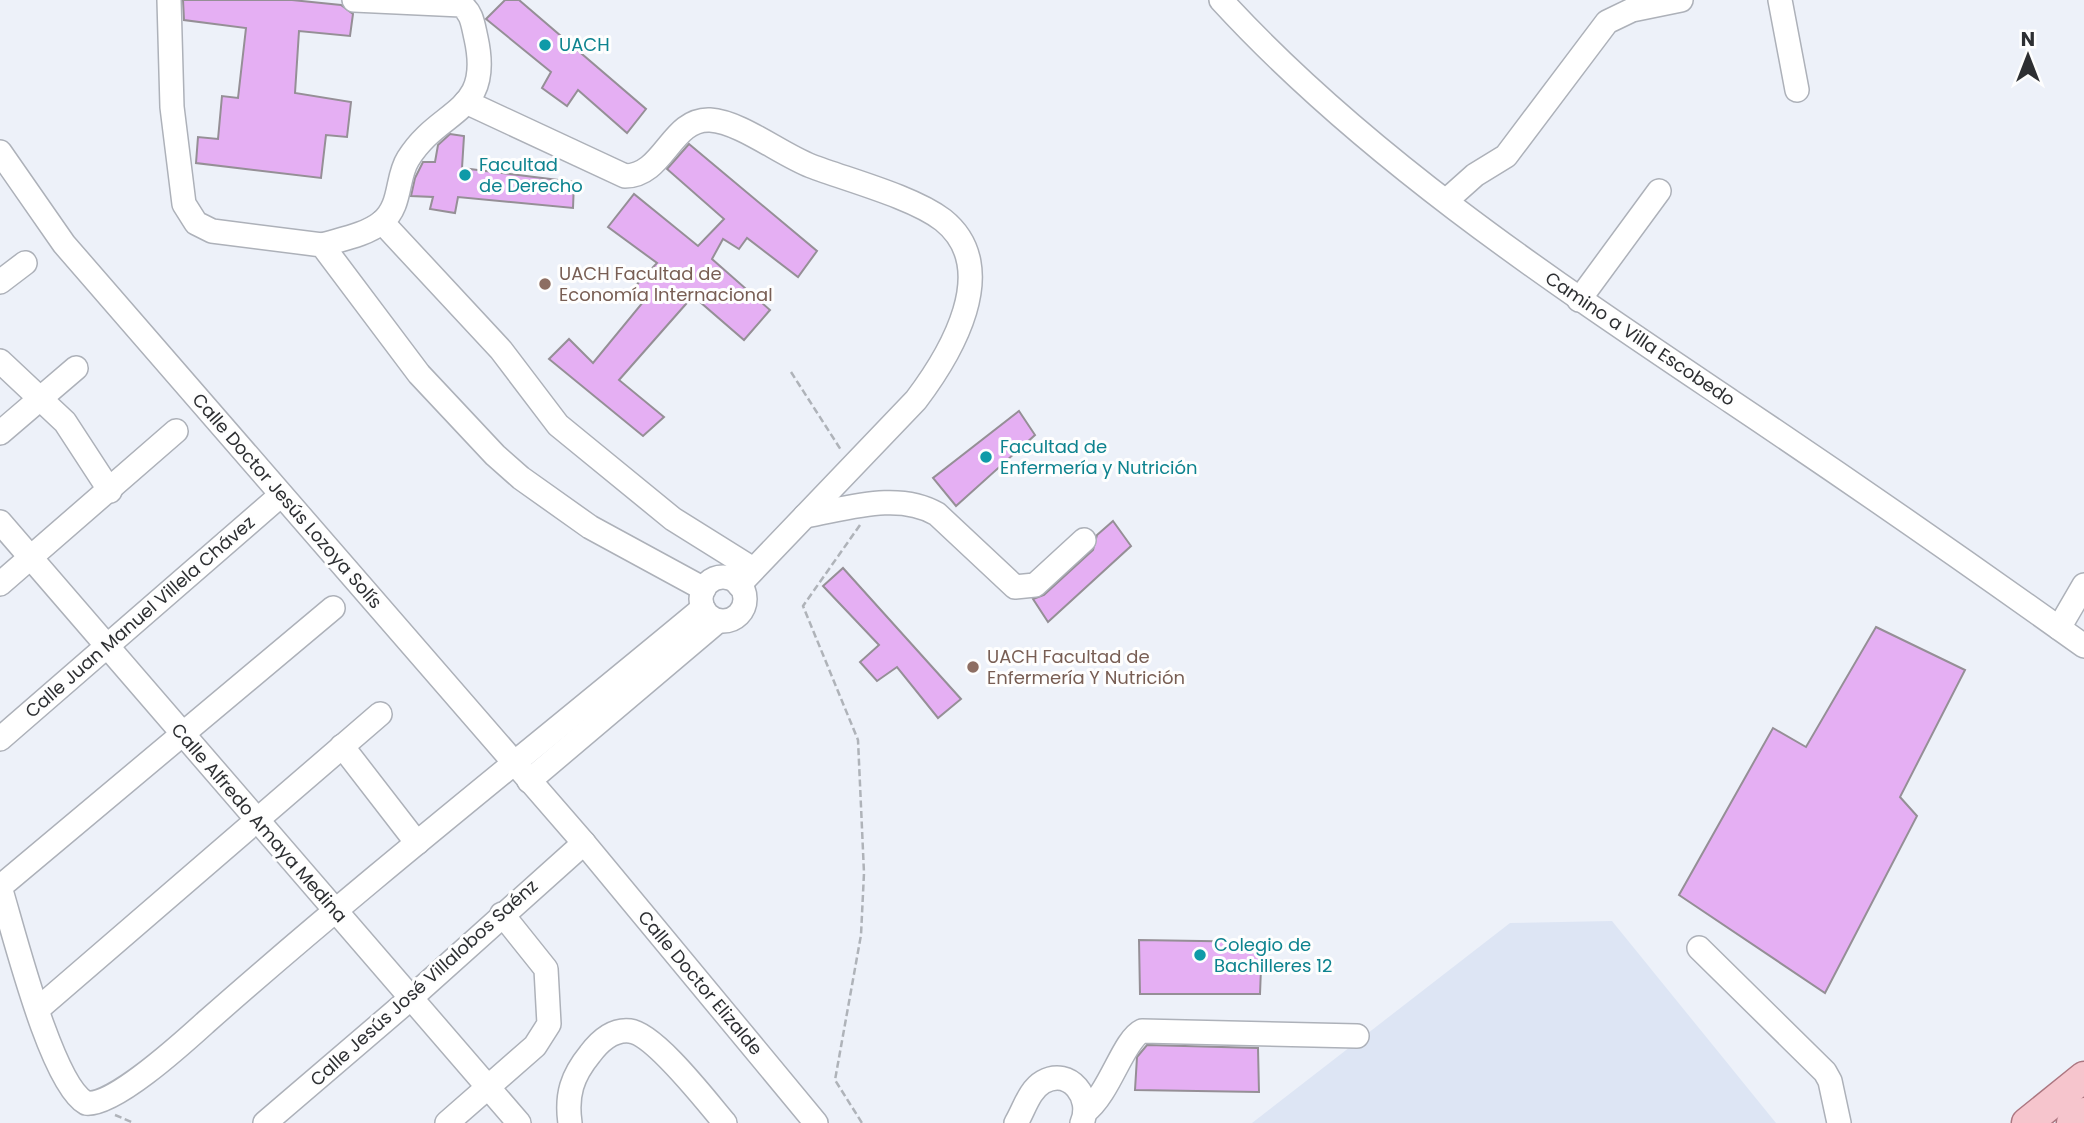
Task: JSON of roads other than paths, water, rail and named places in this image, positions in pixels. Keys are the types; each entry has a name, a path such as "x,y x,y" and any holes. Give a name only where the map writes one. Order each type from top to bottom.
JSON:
{"main road":[{"path":"2027,1123 2083,1080"},
{"path":"2072,1123 2084,1113"}],"street":[{"path":"169,0 172,107 184,204 188,214 196,223 212,231 323,245 369,230 382,222 398,195 408,159 466,102 478,84 481,72 472,20 466,8 453,3 354,0"},
{"name":"Camino a Villa Escobedo","path":"1221,0 1264,45 1373,142 1579,300 2084,646"},
{"path":"1447,200 1475,174 1506,156 1607,22 1632,10 1681,0"},
{"path":"1780,0 1797,90"},
{"path":"323,245 419,374 495,455 521,478 708,606 732,619 742,610 746,577 916,400 938,372 962,322 968,293 968,260 959,238 944,221 895,198 786,156 734,127 719,122 708,120 691,125 648,170 625,176 466,102"},
{"name":"Calle Doctor Jesús Lozoya Solís","path":"0,152 64,244 584,843"},
{"path":"1579,300 1659,191"},
{"path":"382,222 501,350 558,425 746,577"},
{"path":"0,282 24,262"},
{"path":"0,360 41,397 78,439 110,491"},
{"path":"0,433 76,368"},
{"path":"0,584 176,431"},
{"name":"Calle Juan Manuel Villela Chávez","path":"0,739 281,495"},
{"path":"804,516 876,504 919,505 937,514 1015,587 1035,585 1084,540"},
{"name":"Calle Alfredo Amaya Medina","path":"0,522 519,1123"},
{"path":"333,608 0,887 50,1048 73,1091 81,1100 91,1104 103,1100 159,1064 334,909 417,843 522,773 708,606 720,578 746,577"},
{"path":"2059,628 2084,585"},
{"path":"38,1009 380,713"},
{"path":"342,746 417,843"},
{"name":"Calle Jesús José Villalobos Saénz","path":"265,1123 411,999 502,914 584,843"},
{"name":"Calle Doctor Elizalde","path":"584,843 816,1123"},
{"path":"447,1123 535,1046 550,1024 544,963 502,914"},
{"path":"1699,948 1825,1072 1830,1081 1839,1123"},
{"path":"570,1123 568,1091 578,1070 604,1039 631,1031 642,1035 673,1063 725,1123"},
{"path":"1084,1117 1103,1094 1133,1038 1142,1031 1357,1036"},
{"path":"1016,1123 1034,1089 1051,1079 1073,1082 1081,1091 1084,1117"}],"place":[{"name":"UACH","path":"545,45"},
{"name":"Facultad de Derecho","path":"465,175"},
{"name":"UACH Facultad de Economía Internacional","path":"545,284"},
{"name":"Facultad de Enfermería y Nutrición","path":"986,457"},
{"name":"UACH Facultad de Enfermería Y Nutrición","path":"973,667"},
{"name":"Colegio de Bachilleres 12","path":"1200,955"}]}
